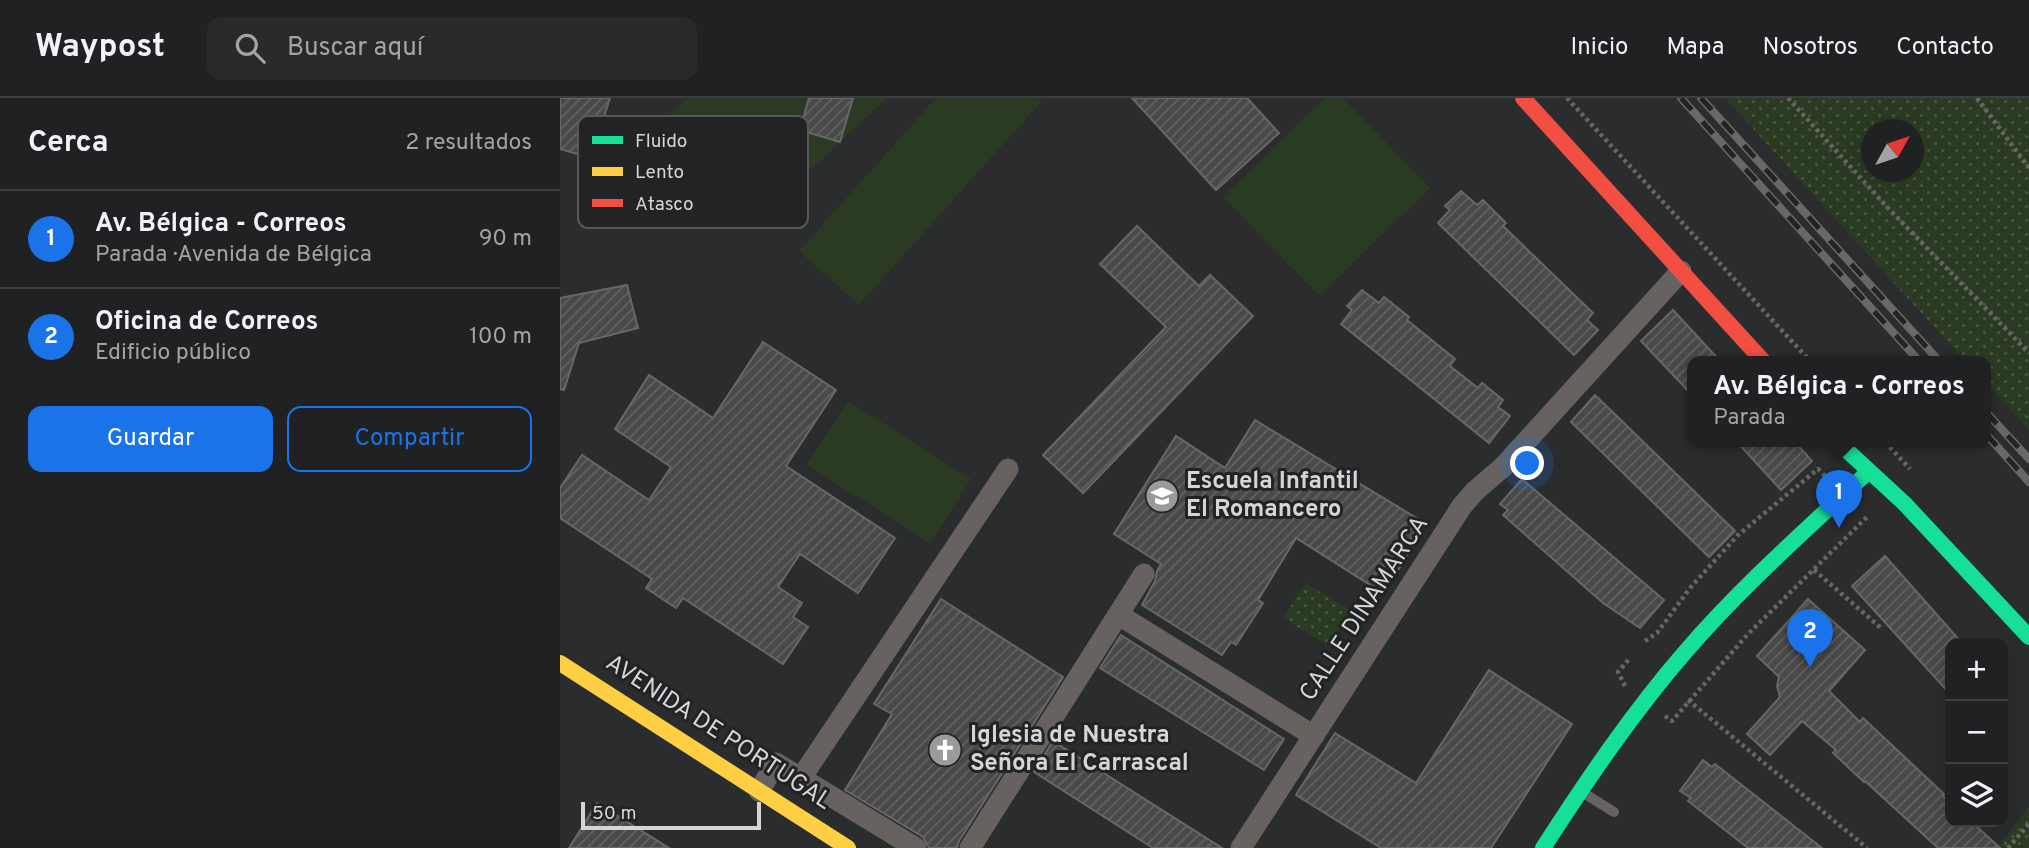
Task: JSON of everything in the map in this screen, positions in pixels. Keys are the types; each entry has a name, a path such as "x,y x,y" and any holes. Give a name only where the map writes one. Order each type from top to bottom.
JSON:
{"street":[{"path":"1523,98 1759,356"},
{"name":"CALLE DINAMARCA","path":"1119,615 1314,736 1462,506 1503,467 1681,271"},
{"path":"1843,447 1904,503 2029,636"},
{"path":"801,778 1008,469"},
{"path":"1542,848 1580,790 1645,701 1711,623 1773,559 1868,471"},
{"path":"970,848 1144,574"},
{"path":"2013,620 2029,646"},
{"name":"AVENIDA DE PORTUGAL","path":"560,663 848,848"},
{"path":"1241,848 1314,736"},
{"path":"759,791 776,763 915,848"}],"lane":[{"path":"1580,790 1614,812"}],"path":[{"path":"1567,98 1805,356"},
{"path":"1788,98 1888,208 2029,353"},
{"path":"1977,98 2029,168"},
{"path":"1645,641 1657,633 1690,588 1738,535 1818,469 1826,478"},
{"path":"1867,848 1688,700 1748,634 1869,515"},
{"path":"1814,570 1881,628"},
{"path":"1623,684 1618,672 1630,658"},
{"path":"2008,848 2029,824"}],"green space":[{"path":"688,98 809,98 804,116 668,116"},
{"path":"853,98 887,98 808,172 808,132 840,142"},
{"path":"936,98 1037,98 1041,102 859,305 799,251"},
{"path":"1325,98 1343,98 1430,188 1319,296 1223,197"},
{"path":"1725,98 2029,98 2029,430 1991,388 1991,356 1961,356"},
{"path":"848,401 971,479 930,543 807,465"},
{"path":"1305,583 1351,611 1329,646 1283,618"},
{"path":"2029,807 2029,848 1997,848"}],"building":[{"path":"560,98 610,98 604,116 578,116 578,154 560,149"},
{"path":"809,98 853,98 840,142 808,132 808,116 804,116"},
{"path":"1132,98 1247,98 1279,133 1216,190"},
{"path":"1461,191 1477,205 1483,200 1506,223 1503,226 1593,313 1587,320 1598,330 1574,355 1438,223 1450,210 1445,206"},
{"path":"1137,226 1199,286 1210,275 1253,316 1083,493 1043,455 1166,327 1100,264"},
{"path":"627,285 638,328 579,343 564,390 560,389 560,298"},
{"path":"1362,290 1379,303 1384,297 1409,317 1407,320 1455,359 1450,366 1478,388 1482,383 1503,400 1498,407 1510,416 1489,443 1341,324 1352,310 1347,306"},
{"path":"1673,310 1715,356 1687,356 1687,390 1641,341"},
{"path":"763,342 836,390 786,466 895,538 858,593 800,554 778,587 802,603 793,617 808,627 783,664 683,598 676,608 646,588 652,579 560,518 560,488 582,455 649,500 671,467 615,429 649,375 713,418"},
{"path":"1595,395 1735,531 1709,557 1571,422"},
{"path":"1255,420 1423,522 1414,533 1419,536 1392,580 1386,576 1378,590 1296,538 1258,600 1263,603 1236,645 1231,642 1222,655 1142,605 1161,564 1114,534 1176,436 1225,468"},
{"path":"1742,447 1799,447 1812,461 1781,490"},
{"path":"1522,479 1664,600 1640,628 1603,603 1503,515 1508,510 1500,504"},
{"path":"1885,556 1958,638 1945,638 1945,688 1852,586"},
{"name":"Iglesia de Nuestra Señora El Carrascal","path":"941,599 1063,677 957,848 929,848 923,837 845,790 892,714 874,704"},
{"path":"1808,599 1865,650 1829,691 1860,722 1863,718 1944,794 1945,827 1977,827 2000,848 1938,848 1864,782 1833,753 1836,750 1802,721 1770,755 1747,734 1780,697 1777,686 1779,677 1757,656"},
{"path":"1121,635 1284,739 1264,770 1100,668"},
{"path":"1489,670 1572,724 1491,848 1381,848 1296,795 1335,733 1416,783"},
{"path":"1053,741 1222,848 1153,848 1034,772"},
{"path":"1703,760 1712,767 1715,764 1822,848 1748,848 1688,801 1691,798 1680,791"},
{"path":"597,803 669,848 569,848"}],"railway":[{"path":"1681,98 1915,356"},
{"path":"1701,98 1935,356"},
{"path":"1991,417 2029,459"},
{"path":"1991,440 2029,482"}],"traffic: fast":[{"path":"1843,447 1904,503 2029,637"},
{"path":"1543,848 1611,747 1686,651 1752,581 1868,472"}],"traffic: slow":[{"path":"560,663 848,848"}],"traffic: jam":[{"path":"1523,98 1759,356"}],"place":[{"name":"Escuela Infantil El Romancero","path":"1162,496"},
{"name":"Av. Bélgica - Correos","path":"1839,528"},
{"name":"Oficina de Correos","path":"1810,667"},
{"name":"Iglesia de Nuestra Señora El Carrascal","path":"945,750"}]}
